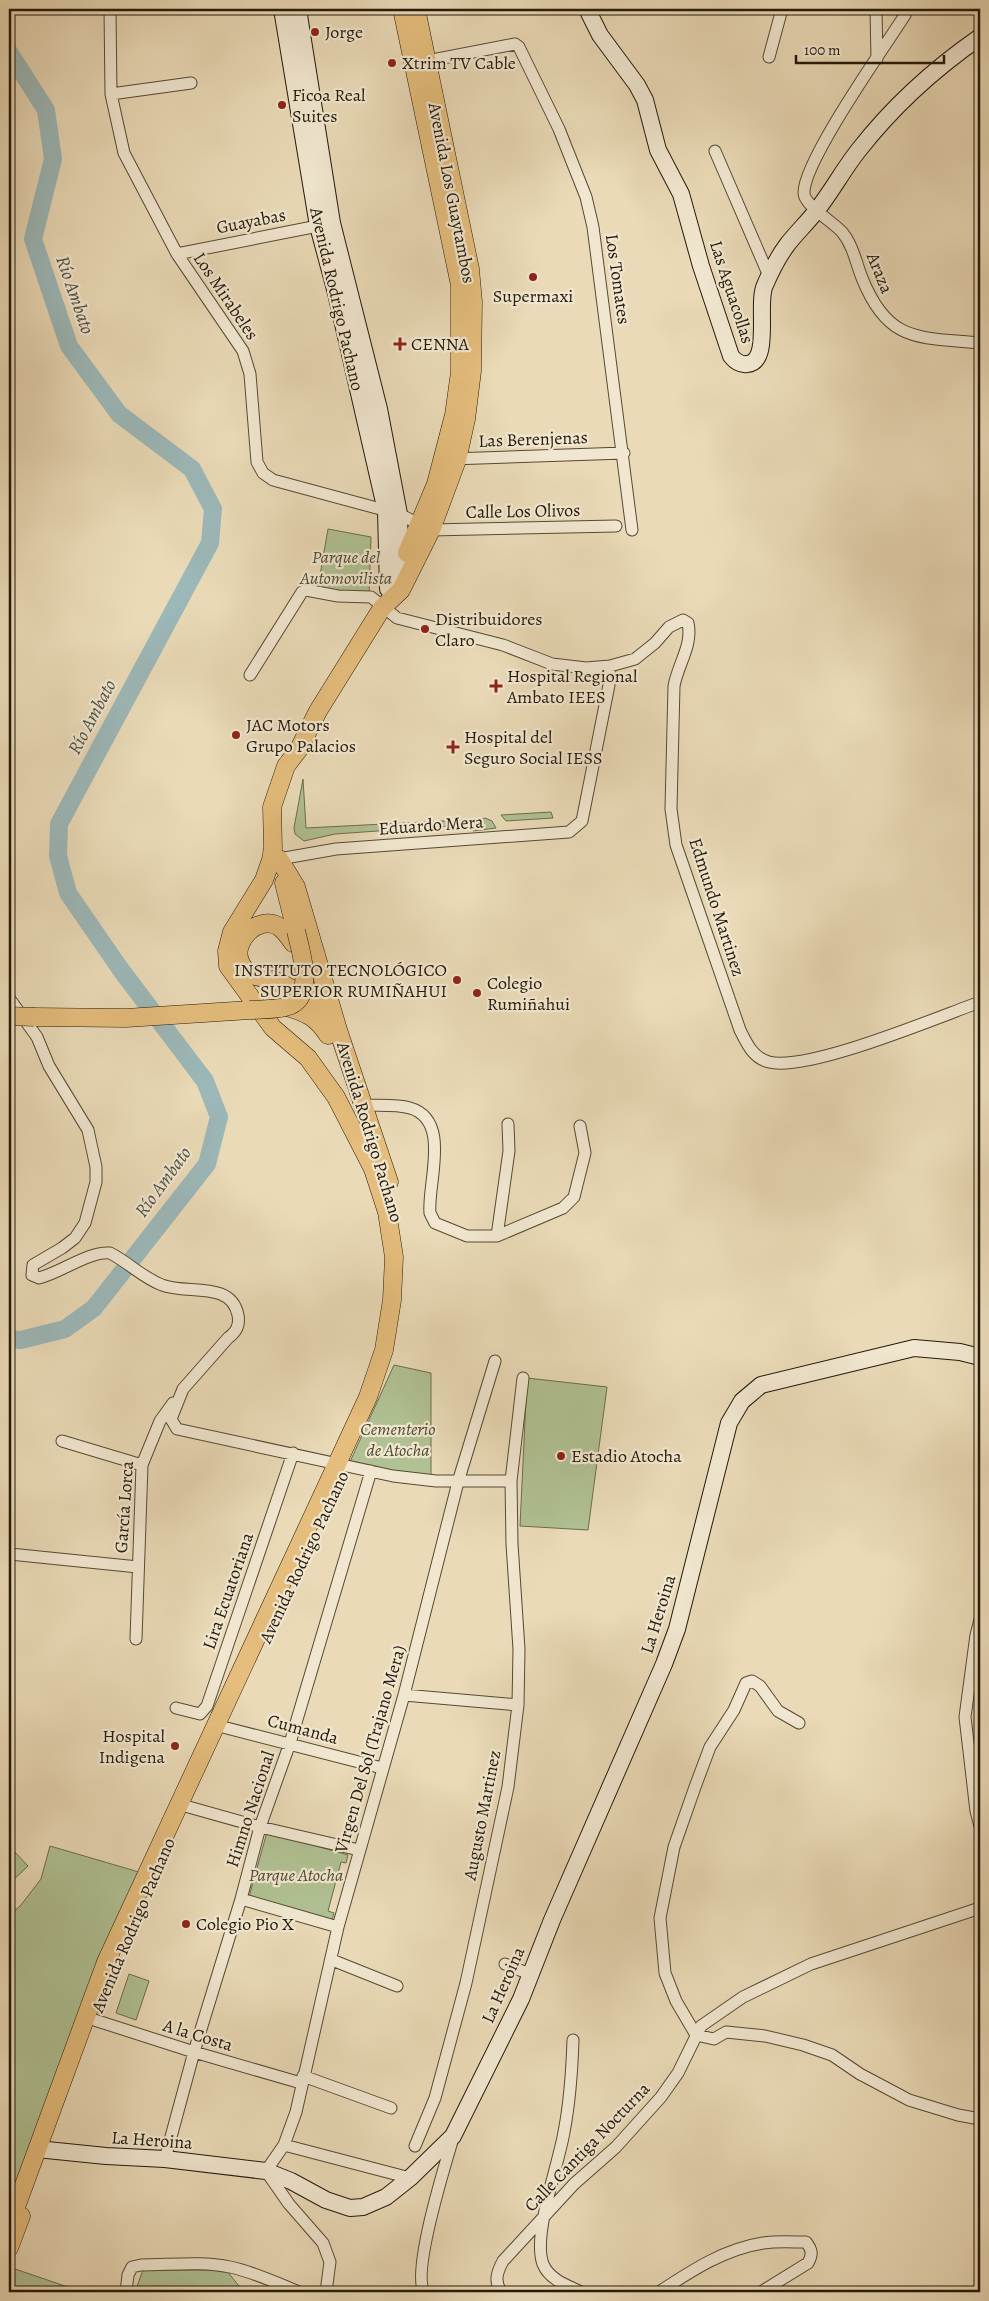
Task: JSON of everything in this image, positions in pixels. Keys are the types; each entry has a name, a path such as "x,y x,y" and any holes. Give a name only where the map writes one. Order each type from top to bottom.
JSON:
{"main road":[{"name":"Avenida Los Guaytambos","path":"382,608 394,589 425,527 466,419 466,371 473,302 464,272 419,63 402,9"},
{"name":"Avenida Los Guaytambos","path":"416,9 419,63"},
{"name":"Avenida Los Guaytambos","path":"394,589 401,566 425,527"},
{"path":"287,1007 299,998 305,978 295,937 281,905 275,860 280,805 293,758 318,711 382,608"},
{"path":"275,860 232,932 227,951 228,966 273,1028 308,1058 336,1097 364,1150"},
{"name":"Avenida Rodrigo Pachano","path":"9,2248 41,2149 89,2018 139,1909 182,1805 343,1464 391,1355 402,1296 403,1266 401,1231 394,1197 338,1030 296,887 275,860"},
{"path":"295,937 277,926 267,924 255,927 245,934 238,947 239,960 247,973 262,979 278,982 319,1006 338,1030"},
{"path":"250,1010 285,1001 296,992 300,978 295,937"},
{"path":"9,1016 126,1018 287,1007 302,1012 319,1021 330,1038 348,1088 364,1150"},
{"name":"Avenida Rodrigo Pachano","path":"343,1464 378,1371 384,1350 392,1300 393,1239 387,1212 364,1150"},
{"name":"Avenida Rodrigo Pachano","path":"9,2226 41,2149"}],"street":[{"name":"Los Mirabeles","path":"110,9 112,94 124,153 177,254 237,341 248,364 257,462 263,472 274,480 392,513 425,527"},
{"path":"268,9 284,26"},
{"name":"Avenida Rodrigo Pachano","path":"282,9 325,225 343,291 371,411 401,566"},
{"name":"Avenida Rodrigo Pachano","path":"298,9 325,225"},
{"name":"Las Aguacollas","path":"587,9 600,35 637,85 645,100 658,150 681,194 722,330 733,358 742,364 753,362 761,352 761,298 769,276 786,246 818,210 844,169 889,114 923,80 980,37"},
{"path":"769,56 782,9"},
{"path":"876,9 877,60"},
{"path":"877,60 905,15 902,10 897,9"},
{"name":"Los Tomates","path":"419,63 515,44 559,129 588,202 599,266 632,530"},
{"name":"Araza","path":"877,60 842,113 812,167 803,194 808,204 818,210 844,234 856,258 868,294 878,311 892,324 906,334 980,343"},
{"path":"112,94 191,83"},
{"path":"715,151 769,276"},
{"name":"Guayabas","path":"177,254 325,225"},
{"name":"Las Berenjenas","path":"450,459 624,454"},
{"name":"Avenida Rodrigo Pachano","path":"392,513 394,589"},
{"name":"Calle Los Olivos","path":"425,527 616,526"},
{"name":"Edmundo Martinez","path":"250,675 304,591 338,596 371,597 382,608 397,618 503,645 552,664 586,668 610,666 635,659 676,622 684,620 688,623 689,641 674,686 671,809 676,845 740,1030 750,1049 758,1057 770,1062 793,1063 828,1055 980,1002"},
{"name":"Eduardo Mera","path":"275,860 336,849 569,832 582,821 609,685 610,666"},
{"path":"9,998 37,1037 49,1066 88,1130 96,1167 96,1182 85,1223 68,1243 33,1265 32,1275 39,1278 48,1276 105,1253 116,1256 154,1282 168,1288 183,1290 211,1289 226,1297 236,1308 239,1318 235,1332 183,1389 171,1419 177,1429 414,1479 458,1482 511,1481"},
{"path":"364,1105 397,1106 413,1109 425,1118 434,1133 436,1149 429,1205 430,1213 435,1223 467,1236 497,1236 563,1208 574,1197 585,1153 580,1126"},
{"path":"497,1236 509,1151 508,1124"},
{"name":"La Heroina","path":"41,2149 106,2156 165,2159 266,2171 291,2181 326,2200 350,2208 364,2207 386,2197 410,2178 453,2136 532,1975 552,1920 639,1725 671,1646 729,1423 742,1401 761,1385 914,1348 960,1352 980,1357"},
{"name":"Virgen Del Sol (Trajano Mera)","path":"266,2171 284,2145 296,2112 338,1927 404,1695 458,1482 495,1361"},
{"name":"Augusto Martinez","path":"415,2146 435,2098 466,1983 508,1787 518,1705 519,1649 512,1544 511,1481 523,1378"},
{"name":"García Lorca","path":"136,1639 142,1465 160,1421 183,1389"},
{"path":"62,1441 142,1465"},
{"name":"Lira Ecuatoriana","path":"176,1708 200,1714 207,1706 293,1453"},
{"name":"Himno Nacional","path":"165,2159 194,2052 241,1900 260,1828 290,1743 371,1471"},
{"path":"10,1554 138,1567"},
{"path":"980,1620 976,1635 976,1669 965,1717 980,1826"},
{"path":"799,1724 778,1711 760,1686 752,1681 746,1683 734,1710 710,1747 674,1847 660,1918 666,1973 676,2002 696,2035 714,2039 726,2032 741,2033 803,2045 832,2055 860,2074 909,2100 980,2119"},
{"path":"404,1695 518,1705"},
{"name":"Cumanda","path":"220,1726 382,1768"},
{"path":"182,1805 260,1828 360,1850"},
{"path":"241,1900 338,1927"},
{"name":"Calle Cantiga Nocturna","path":"501,2292 496,2280 497,2272 511,2251 574,2184 616,2147 662,2097 678,2073 701,2026 743,1997 811,1964 980,1908"},
{"path":"332,1960 397,1986"},
{"path":"505,1964 532,1975"},
{"name":"A la Costa","path":"89,2018 194,2052 302,2080 390,2108"},
{"path":"573,2040 571,2086 564,2133 541,2234 542,2263 556,2279 579,2291"},
{"path":"424,2292 421,2287 422,2264 453,2136"},
{"path":"284,2145 410,2178"},
{"path":"266,2171 289,2204 323,2243 330,2262 326,2292"},
{"path":"659,2292 701,2264 738,2248 765,2242 806,2242 811,2248 812,2256 808,2263 761,2292"},
{"path":"127,2289 128,2275 132,2267 141,2265 206,2264 254,2273 299,2292"}],"green space":[{"name":"Parque del Automovilista","path":"328,529 371,537 369,595 318,587"},
{"path":"303,779 306,828 462,820 463,825 335,834 304,841 295,834 294,828"},
{"path":"551,812 553,818 506,821 501,815"},
{"path":"485,818 492,821 496,828 473,831 477,821"},
{"name":"Cementerio de Atocha","path":"394,1365 431,1373 431,1478 349,1464"},
{"name":"Estadio Atocha","path":"527,1378 607,1387 588,1530 520,1526"},
{"name":"Parque Atocha","path":"267,1832 348,1855 346,1863 341,1862 328,1911 334,1913 332,1920 249,1897"},
{"path":"50,1846 139,1872 9,2213 9,1916 21,1905 41,1879"},
{"path":"12,1849 28,1866 9,1884 9,1852"},
{"path":"129,1974 149,1981 136,2020 116,2013"},
{"path":"12,2268 65,2286 99,2292 9,2292 9,2278"},
{"path":"143,2270 226,2270 244,2292 135,2292"}],"waterway":[{"name":"Río Ambato","path":"9,52 46,110 53,159 33,239 69,346 119,414 192,469 213,509 210,543 59,824 58,856 68,893 121,970 205,1081 219,1117 207,1164 94,1308 65,1329 21,1340 9,1339"}],"place":[{"name":"Jorge","path":"315,32"},
{"name":"Xtrim TV Cable","path":"392,63"},
{"name":"Ficoa Real Suites","path":"282,105"},
{"name":"Supermaxi","path":"533,277"},
{"name":"CENNA","path":"400,344"},
{"name":"Distribuidores Claro","path":"425,629"},
{"name":"Hospital Regional Ambato IEES","path":"496,686"},
{"name":"JAC Motors Grupo Palacios","path":"236,735"},
{"name":"Hospital del Seguro Social IESS","path":"453,747"},
{"name":"INSTITUTO TECNOLÓGICO SUPERIOR RUMIÑAHUI","path":"457,980"},
{"name":"Colegio Rumiñahui","path":"477,993"},
{"name":"Estadio Atocha","path":"561,1456"},
{"name":"Hospital Indigena","path":"175,1746"},
{"name":"Colegio Pio X","path":"186,1924"}]}
